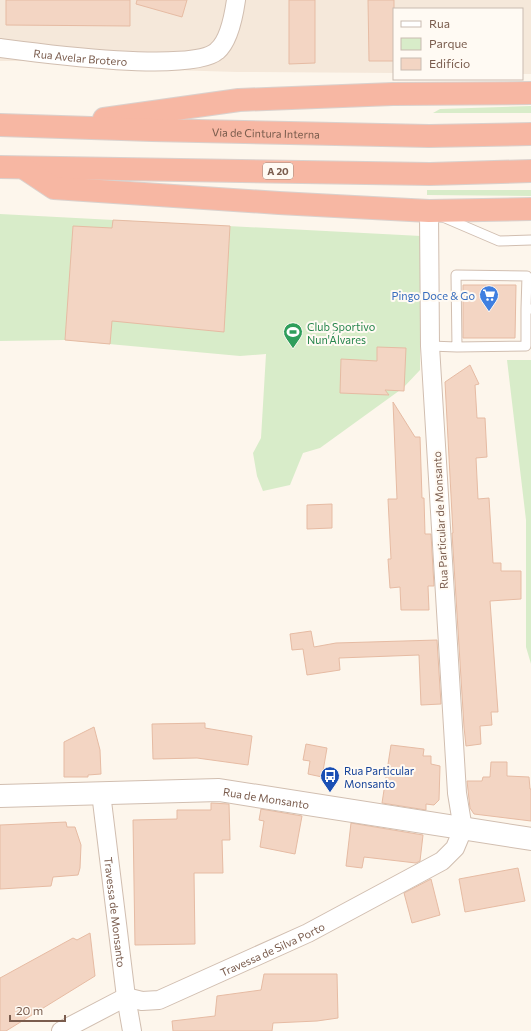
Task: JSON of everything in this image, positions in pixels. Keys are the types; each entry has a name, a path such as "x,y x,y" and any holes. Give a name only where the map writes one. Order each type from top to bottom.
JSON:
{"highway":[{"path":"50,127 164,109 239,100 393,94 531,93"},
{"name":"Via de Cintura Interna","path":"0,125 429,136 531,134"},
{"name":"A 20","path":"0,167 430,174 531,171"},
{"path":"24,168 54,188 278,203 429,211 531,209"}],"street":[{"name":"Rua Avelar Brotero","path":"0,48 65,56 162,61 200,59 217,51 228,35 236,0"},
{"name":"Rua Particular de Monsanto","path":"429,211 430,346 457,793 463,829"},
{"name":"Rua de Monsanto","path":"0,796 219,790 531,839"},
{"name":"Travessa de Monsanto","path":"101,793 126,997 132,1031"},
{"name":"Travessa de Silva Porto","path":"126,997 142,1001 159,1000 308,933 442,861 455,848 463,829"},
{"path":"61,1031 126,997"}],"lane":[{"path":"429,211 499,241 531,240"},
{"path":"430,346 457,347 528,346 527,276 456,276 457,347"}],"shaded area":[{"path":"0,0 531,0 531,74 523,74 523,8 393,8 393,73 171,70 35,61 0,61"}],"green space":[{"path":"531,106 531,113 433,113 440,109"},
{"path":"427,190 531,190 531,196 427,195"},
{"name":"Club Sportivo Nun'Álvares","path":"0,214 421,236 420,370 403,388 320,448 303,453 290,485 263,491 257,476 253,453 261,438 266,354 240,356 65,340 0,341"},
{"path":"507,360 531,360 531,664 526,647 526,520"}],"building":[{"path":"6,0 130,0 130,26 6,25"},
{"path":"137,0 187,0 182,17 136,4"},
{"path":"289,0 315,0 315,63 289,64"},
{"path":"368,0 394,0 393,61 369,61"},
{"path":"113,220 230,226 224,332 112,321 110,344 65,340 73,226 112,228"},
{"name":"Pingo Doce & Go","path":"463,285 516,285 515,338 463,338"},
{"path":"377,347 406,348 404,391 385,390 389,395 340,393 341,359 377,361"},
{"path":"470,365 479,384 475,385 477,418 485,418 487,457 476,458 478,499 489,498 493,563 501,563 501,571 521,571 521,599 490,601 498,712 491,712 492,725 480,726 481,744 466,746 452,533 445,382"},
{"path":"393,402 415,437 420,437 425,534 431,534 434,586 428,586 429,610 401,610 400,587 390,588 388,559 391,559 388,499 397,499"},
{"path":"332,504 332,528 307,529 307,505"},
{"path":"311,631 314,647 336,643 437,640 441,704 421,705 419,655 339,658 340,670 307,675 303,649 292,650 290,634"},
{"path":"205,723 205,728 252,736 248,765 197,758 153,759 152,724"},
{"path":"94,727 100,750 101,774 88,775 88,777 64,777 64,742"},
{"path":"306,744 327,748 322,777 308,774 310,761 303,760"},
{"path":"391,745 424,749 423,756 431,756 431,764 440,766 439,800 434,805 426,804 426,810 382,803"},
{"path":"491,762 507,762 507,776 529,777 531,789 531,821 474,814 470,808 467,781 482,781 483,777 490,777"},
{"path":"211,803 229,804 230,840 222,840 223,873 194,873 195,944 135,945 133,820 177,819 177,810 211,810"},
{"path":"261,809 302,816 295,854 260,847 264,821 259,820"},
{"path":"66,822 67,827 75,827 81,845 80,868 78,875 53,877 51,886 0,889 0,825"},
{"path":"351,823 423,835 420,861 416,863 364,857 362,868 346,866"},
{"path":"518,868 525,901 465,912 459,879"},
{"path":"431,879 440,915 412,923 404,893"},
{"path":"90,933 95,976 6,1031 0,1031 0,978 73,938 77,940"},
{"path":"264,974 337,974 338,1018 317,1021 273,1023 272,1031 173,1031 172,1021 215,1016 217,996 261,990"}],"place":[{"name":"Pingo Doce & Go","path":"489,312"},
{"name":"Club Sportivo Nun'Álvares","path":"293,349"},
{"name":"Rua Particular Monsanto","path":"330,793"}]}
